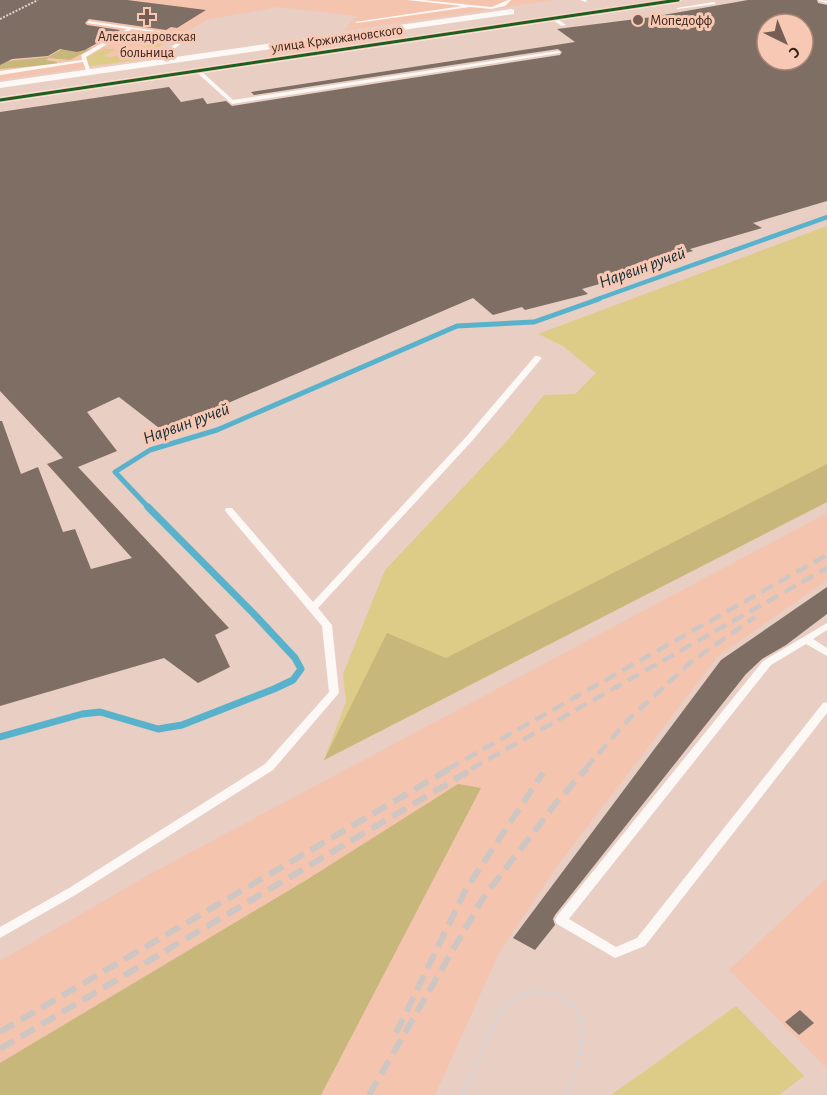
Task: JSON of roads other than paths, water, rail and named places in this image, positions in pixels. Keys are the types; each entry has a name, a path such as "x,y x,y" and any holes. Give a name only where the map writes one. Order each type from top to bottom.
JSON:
{"street":[{"path":"580,2 596,0"},
{"name":"улица Кржижановского","path":"0,100 674,2"},
{"name":"улица Кржижановского","path":"0,85 526,10"}],"lane":[{"path":"409,0 491,8 503,5 509,0"},
{"path":"820,0 827,2"},
{"path":"674,2 693,6 714,3"},
{"path":"674,2 693,6"},
{"path":"674,2 685,12"},
{"path":"357,22 468,7"},
{"path":"553,18 564,25"},
{"path":"90,22 189,36 162,56 160,59 163,62"},
{"path":"89,72 83,56 131,28"},
{"path":"198,71 232,102 558,52"},
{"path":"0,73 83,61"},
{"path":"313,608 469,439 538,358"},
{"path":"0,933 73,891 269,767 334,693 327,625 229,510"},
{"path":"827,626 767,663 561,920 615,953 641,942 827,706"},
{"path":"807,640 827,653"}],"waterway":[{"name":"Нарвин ручей","path":"595,300 827,217"},
{"name":"Нарвин ручей","path":"149,508 115,472 150,450 217,430 457,326 534,322 599,299"},
{"name":"Нарвин ручей","path":"0,737 82,714 100,712 158,729 182,725 274,689 293,680 301,669 295,658 254,614 148,507"}],"railway":[{"path":"448,769 827,555"},
{"path":"471,769 827,568"},
{"path":"585,769 629,719 691,662 755,617"},
{"path":"0,1032 451,768"},
{"path":"0,1049 474,768"},
{"path":"369,1095 483,898 556,803 587,768"},
{"path":"396,1033 466,889 543,773"}],"place":[{"name":"Александровская больница","path":"147,17"},
{"name":"Мопедофф","path":"638,20"}]}
